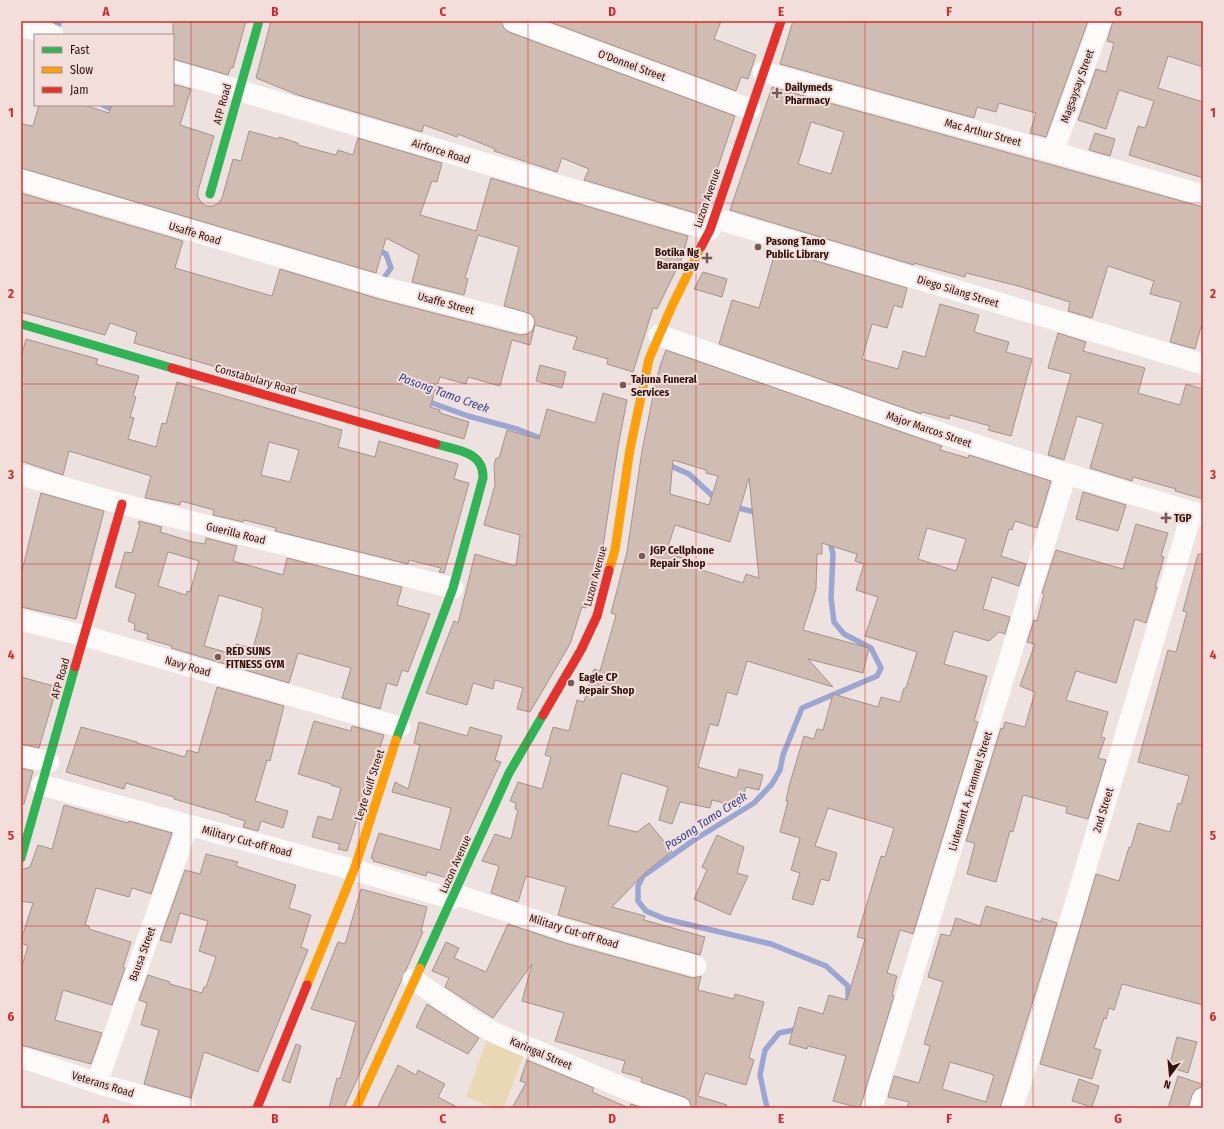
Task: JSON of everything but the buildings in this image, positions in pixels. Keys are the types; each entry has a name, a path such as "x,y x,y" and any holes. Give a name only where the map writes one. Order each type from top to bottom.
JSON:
{"street":[{"name":"AFP Road","path":"210,194 222,155 238,90 259,21"},
{"name":"O'Donnel Street","path":"513,21 750,109"},
{"name":"Luzon Avenue","path":"356,1108 413,979 509,773 581,650 597,616 615,550 630,449 643,383 659,335 712,224 781,21"},
{"name":"Magsaysay Street","path":"1053,152 1101,21"},
{"path":"22,24 50,34"},
{"name":"Airforce Road","path":"174,71 712,224"},
{"name":"Mac Arthur Street","path":"763,72 1203,195"},
{"name":"Usaffe Road","path":"21,180 376,285"},
{"name":"Diego Silang Street","path":"712,224 1203,364"},
{"name":"Usaffe Street","path":"376,285 523,323"},
{"name":"Constabulary Road","path":"21,324 473,455 482,464"},
{"name":"Major Marcos Street","path":"659,335 934,431 1066,474 1197,513"},
{"name":"Leyte Gulf Street","path":"257,1108 354,870 400,727 453,588 482,488 485,473 482,464"},
{"name":"Liutenant A. Frammel Street","path":"872,1108 1066,474"},
{"name":"Guerilla Road","path":"21,475 122,504 453,588"},
{"name":"AFP Road","path":"21,858 122,504"},
{"name":"2nd Street","path":"1012,1108 1030,1055 1197,513"},
{"name":"Navy Road","path":"21,620 84,636 400,727"},
{"path":"21,756 49,762"},
{"name":"Military Cut-off Road","path":"42,785 453,896 568,931 696,966"},
{"name":"Bausa Street","path":"97,1083 188,825"},
{"name":"Karingal Street","path":"413,979 462,1014 495,1033 628,1090 680,1108"},
{"name":"Veterans Road","path":"21,1057 97,1083 185,1108"},
{"path":"1200,1108 1203,1099"}],"shaded area":[{"path":"488,1038 525,1052 504,1108 494,1108 466,1097"}],"waterway":[{"name":"Pasong Tamo Creek","path":"55,21 59,24"},
{"name":"Pasong Tamo Creek","path":"105,106 117,112"},
{"name":"Pasong Tamo Creek","path":"376,249 386,254 391,268 381,282"},
{"name":"Pasong Tamo Creek","path":"424,400 468,416 517,429 545,440"},
{"name":"Pasong Tamo Creek","path":"666,464 689,474 717,500"},
{"name":"Pasong Tamo Creek","path":"734,507 759,513"},
{"name":"Pasong Tamo Creek","path":"829,538 833,554 831,598 834,622 844,634 871,648 881,668 877,676 802,708 783,755 780,770 772,784 754,803 694,840 643,876 638,886 638,901 646,911 665,919 771,944 826,966 848,986 848,1004"},
{"name":"Pasong Tamo Creek","path":"767,1108 760,1075 765,1050 779,1033 799,1029"}],"traffic: fast":[{"path":"210,194 259,21"},
{"path":"21,324 172,368"},
{"path":"396,740 453,588 483,478 482,469 479,462 474,457 460,450 436,444"},
{"path":"21,858 75,667"},
{"path":"420,968 509,773 543,715"}],"traffic: slow":[{"path":"609,570 615,550 630,449 649,359 672,306 701,247"},
{"path":"307,985 354,870 396,740"},
{"path":"356,1108 420,968"}],"traffic: jam":[{"path":"701,247 710,230 781,21"},
{"path":"172,368 436,444"},
{"path":"75,667 122,504"},
{"path":"543,715 581,650 597,616 609,570"},
{"path":"257,1108 307,985"}],"place":[{"name":"Dailymeds Pharmacy","path":"777,93"},
{"name":"Pasong Tamo Public Library","path":"758,247"},
{"name":"Botika Ng Barangay","path":"707,258"},
{"name":"Tajuna Funeral Services","path":"623,385"},
{"name":"TGP","path":"1166,518"},
{"name":"JGP Cellphone Repair Shop","path":"642,556"},
{"name":"RED SUNS FITNESS GYM","path":"218,657"},
{"name":"Eagle CP Repair Shop","path":"571,683"}]}
